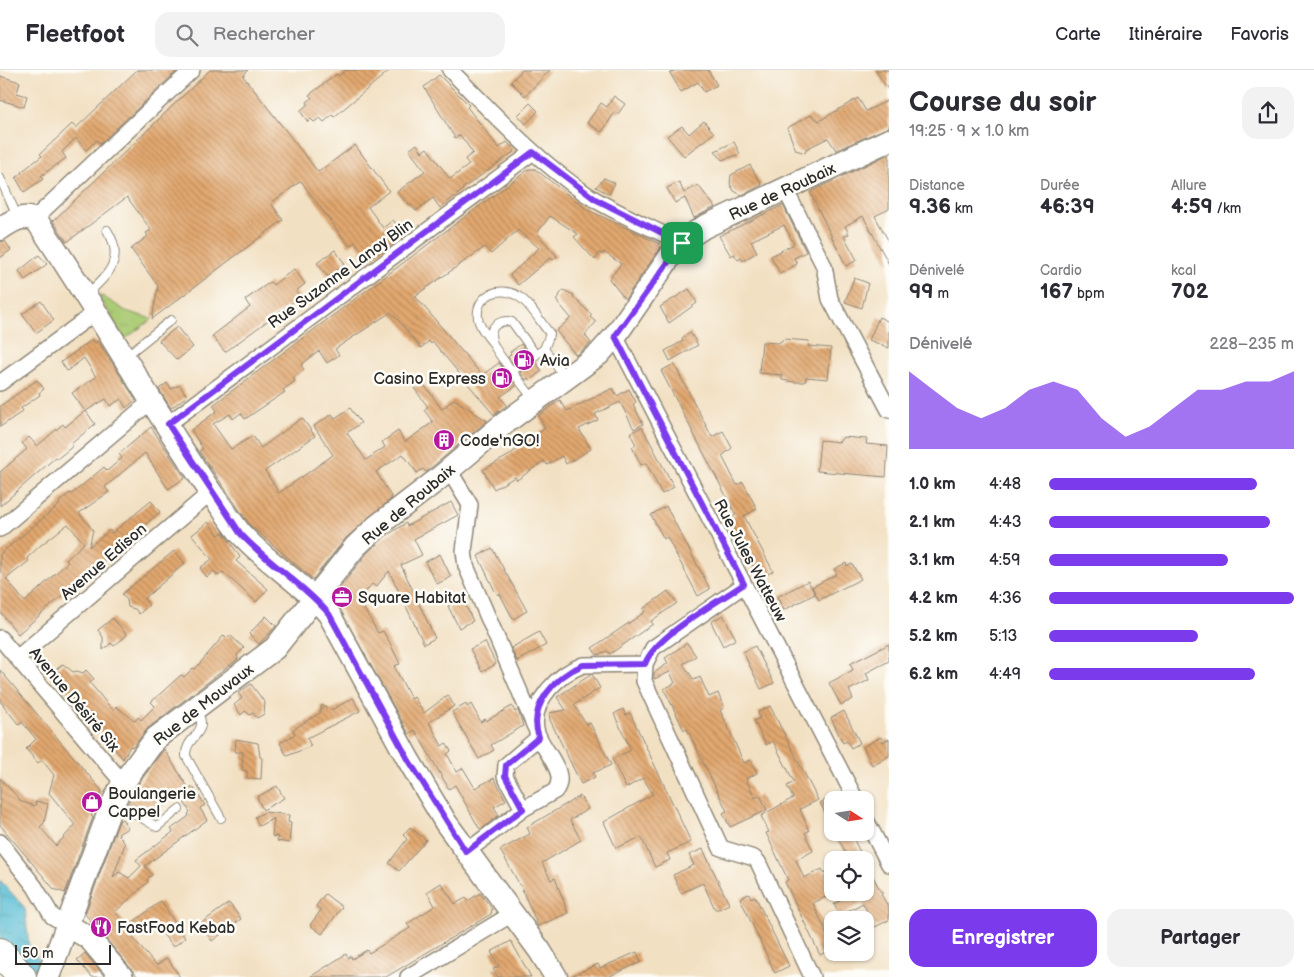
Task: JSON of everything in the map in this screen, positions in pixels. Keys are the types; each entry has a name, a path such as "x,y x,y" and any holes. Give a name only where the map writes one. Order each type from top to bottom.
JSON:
{"highway":[{"path":"0,952 22,977"}],"main road":[{"name":"Rue de Roubaix","path":"315,599 365,537 450,470 501,426 594,358 615,336 682,243 698,231 889,140"},
{"path":"17,222 91,303 151,401 240,533 254,548 315,599 334,622 408,759 466,852 556,977"},
{"name":"Rue de Mouvaux","path":"50,969 118,792 156,738 275,648 315,599"},
{"path":"67,925 90,938 122,977"}],"street":[{"path":"17,222 192,70"},
{"path":"450,70 533,152 595,199 682,243"},
{"name":"Rue Suzanne Lanoy Blin","path":"168,424 533,152"},
{"path":"785,189 824,266 830,299 889,410"},
{"path":"0,383 91,303"},
{"name":"Rue Jules Watteuw","path":"615,336 851,791"},
{"path":"0,529 151,401"},
{"path":"450,470 470,505 464,551 466,566 537,733 559,775 558,787 555,791 523,809 466,852"},
{"name":"Avenue Edison","path":"17,658 211,492"},
{"path":"744,584 660,642 648,655 645,664 646,688 721,848 754,858 758,862 812,977"},
{"name":"Avenue Désiré Six","path":"0,638 118,792"},
{"path":"523,809 505,776 506,765 537,733 538,710 554,683 574,669 593,664 616,666 645,664"},
{"path":"874,835 889,864"},
{"path":"0,842 35,887 52,916 67,925"},
{"path":"408,977 512,914"}],"lane":[{"path":"0,178 17,222"},
{"path":"91,303 114,260 114,241 107,230"},
{"path":"512,371 544,349 550,334 520,297 504,290 491,293 482,302 478,317 482,328 512,371 535,401"},
{"path":"125,357 171,320"},
{"path":"491,341 490,333 493,327 508,320 512,322 536,355"},
{"path":"544,349 566,378"},
{"path":"195,708 202,725 186,748 187,760 221,818"},
{"path":"118,792 157,828 179,809"}],"green space":[{"path":"102,296 126,311 152,319 125,339 99,297"}],"water":[{"path":"0,880 25,908 29,947 54,977 33,977 0,938"}],"building":[{"path":"137,70 178,70 100,144 97,140 86,150 76,138 62,152 66,158 41,176 43,179 24,192 16,178 21,172 42,156 40,154 72,124 76,128"},
{"path":"210,70 248,70 243,76 318,172 355,145 389,191 368,207 383,228 393,220 404,234 369,260 355,242 349,246 301,181 271,203 283,220 152,319 158,286 131,249 148,236 146,233 151,230 127,197 67,242 53,221"},
{"path":"346,70 390,70 334,117 332,115 324,122 320,118 314,122 311,119 308,122 300,111 312,98 309,95 337,74 339,76"},
{"path":"522,70 550,70 525,96 511,82"},
{"path":"676,70 708,70 717,85 704,92 698,82 681,92 670,73"},
{"path":"875,70 889,70 889,91"},
{"path":"439,75 469,105 467,107 499,148 507,142 515,151 462,189 440,208 433,198 416,211 397,192 425,171 409,150 417,144 422,152 427,148 450,179 469,165 465,159 473,153 460,135 455,138 424,87"},
{"path":"0,76 20,82 17,93 27,96 24,107 0,100"},
{"path":"614,96 625,104 618,114 615,112 602,132 587,123 601,103 607,107"},
{"path":"858,98 866,111 889,100 889,127 836,150 828,138 806,149 805,153 796,150 787,128 811,115 819,121"},
{"path":"530,103 538,111 526,124 518,115"},
{"path":"704,121 714,133 684,156 667,136 682,126 689,134"},
{"path":"734,142 740,154 722,160 715,151"},
{"path":"889,154 889,209 875,216 889,242 889,264 863,216 845,226 849,234 844,236 857,260 846,266 810,192"},
{"path":"750,165 762,185 742,195 734,191 730,184 731,175"},
{"path":"529,169 535,169 586,209 660,244 661,247 625,299 609,279 621,264 604,252 602,255 600,252 595,260 574,237 578,234 550,216 537,233 557,256 553,260 550,258 518,285 510,275 539,248 518,230 491,254 485,247 415,296 482,375 499,363 516,386 500,397 507,405 494,415 433,342 431,344 429,341 421,348 391,312 335,349 339,355 327,363 319,351 301,365 304,370 293,378 295,381 283,390 285,392 245,419 241,413 233,419 230,414 213,424 231,449 253,436 261,448 302,418 315,436 265,471 279,493 333,455 314,426 332,414 335,418 350,408 361,423 347,433 366,460 385,447 382,442 398,431 405,442 433,422 424,410 428,407 414,388 422,382 442,409 454,399 487,421 426,472 423,469 417,473 403,454 376,472 392,498 346,538 313,579 250,525 199,451 203,449 191,430 217,411 213,405"},
{"path":"604,178 615,183 609,194 596,187"},
{"path":"679,182 684,193 698,185 715,207 694,218 685,198 675,203 667,188"},
{"path":"783,205 806,252 794,258 797,264 780,274 771,256 794,244 784,225 751,241 757,252 743,261 741,258 738,260 734,254 731,256 719,236"},
{"path":"5,241 11,250 0,258 0,242"},
{"path":"335,250 345,264 328,277 317,263"},
{"path":"39,255 47,264 25,280 19,271"},
{"path":"294,269 305,284 296,291 300,297 225,352 212,336 250,307 245,300 270,282 273,285"},
{"path":"854,278 868,283 862,308 845,302"},
{"path":"689,289 697,303 669,323 660,307"},
{"path":"563,290 574,295 573,297 592,315 590,317 596,322 585,335 591,343 576,355 556,331 571,318 556,300"},
{"path":"41,301 54,320 36,333 22,314"},
{"path":"879,317 889,322 889,348 869,340"},
{"path":"177,327 193,347 177,360 159,341"},
{"path":"690,332 698,345 670,361 665,351 683,341 682,338"},
{"path":"784,339 809,341 808,346 831,348 828,379 806,377 805,382 795,382 782,380 782,375 759,373 762,342 778,343"},
{"path":"92,340 95,343 98,341 136,400 126,408 121,399 110,406 106,399 86,411 95,424 71,444 73,446 57,459 56,457 0,506 0,472 27,449 22,443 29,437 37,446 63,424 65,427 85,411 72,393 96,377 84,358 67,371 61,362"},
{"path":"521,344 528,353 513,363 508,357 511,354 510,352"},
{"path":"536,362 542,371 530,380 528,378 526,380 520,372"},
{"path":"674,364 712,437 723,431 732,448 722,456 737,485 743,482 757,509 744,516 773,571 760,579 728,519 736,515 661,371"},
{"path":"37,380 44,389 39,393 40,395 21,408 23,411 0,427 0,406"},
{"path":"167,383 171,389 180,385 187,396 171,408 159,389"},
{"path":"613,388 617,396 629,389 636,402 633,404 643,424 634,429 620,402 595,414 598,420 579,429 591,449 566,464 562,456 547,465 544,461 517,480 515,477 494,489 483,470 508,456 545,428 538,416 560,400 567,411"},
{"path":"151,427 185,478 168,489 145,453 105,487 109,492 79,513 93,530 89,547 110,530 112,533 151,501 160,512 18,634 0,612 0,554 60,504 59,502 70,493 72,494 104,467 107,471 122,458 119,454","holes":["68,524 84,543 66,560 68,562 25,602 6,579 29,561 27,558 41,545"]},
{"path":"642,427 674,487 662,494 646,463 641,465 632,447 636,445 630,433"},
{"path":"843,437 867,439 866,444 888,446 886,477 817,471 820,440 839,442"},
{"path":"451,502 458,515 414,539 422,555 401,565 435,638 424,644 389,571 376,587 372,584 359,600 378,633 383,631 390,643 400,664 394,666 411,699 414,697 424,713 448,695 454,706 429,722 442,746 446,743 451,751 447,754 457,772 463,768 475,788 494,778 506,800 494,807 499,815 482,829 479,828 455,785 449,789 415,730 409,734 333,597 367,553 386,536 406,523 407,526"},
{"path":"666,506 710,589 698,596 667,537 664,539 651,515"},
{"path":"208,522 219,535 223,532 240,557 236,561 268,589 256,602 223,572 218,576 214,571 207,577 200,568 212,559 192,535"},
{"path":"492,548 527,611 513,619 500,594 498,595 494,589 478,556"},
{"path":"174,551 185,563 144,599 149,605 139,614 135,609 128,607 127,600 122,594"},
{"path":"440,554 451,577 437,584 425,562"},
{"path":"846,563 847,566 852,564 861,579 819,600 812,587 837,574 834,569"},
{"path":"808,581 815,594 784,610 777,597"},
{"path":"668,591 677,603 651,621 653,624 610,654 607,651 597,655 592,648 645,612 643,609"},
{"path":"462,598 473,621 459,628 448,606"},
{"path":"723,615 736,639 723,646 711,622"},
{"path":"266,616 276,626 259,644 249,634"},
{"path":"113,618 127,635 114,646 111,643 103,650 103,637 98,630"},
{"path":"539,632 546,645 517,661 511,648"},
{"path":"224,635 227,638 230,635 244,648 237,655 238,659 148,728 133,747 130,746 123,759 52,673 63,664 73,672 83,673 86,670 94,679 90,683 110,707 114,710 116,706 135,721 138,717 141,720 155,706 151,702 181,675 184,677 193,668 195,669"},
{"path":"485,642 496,664 482,672 470,649"},
{"path":"687,643 696,656 683,664 694,680 700,677 709,697 718,693 724,708 720,710 744,763 751,760 757,773 746,779 755,798 760,795 767,810 730,827 723,813 727,811 687,729 684,730 664,689 675,683 670,672 654,679 654,673 668,663 665,658"},
{"path":"889,644 889,661 866,673 869,680 849,690 853,699 841,705 829,683 853,670 850,664"},
{"path":"755,646 774,683 761,689 743,652"},
{"path":"0,670 102,791 91,816 93,817 65,893 54,889 0,825 0,778 22,802 35,806 36,801 48,804 44,823 40,827 56,846 75,825 49,793 54,775 42,760 38,763 26,749 36,739 22,722 19,725 0,701"},
{"path":"592,674 600,688 574,705 586,724 590,723 611,765 593,773 595,777 581,784 550,720 549,713 566,710 557,697"},
{"path":"251,684 265,703 264,714 257,718 253,713 250,715 245,711 241,715 234,705 242,698 238,693"},
{"path":"353,698 360,711 307,738 311,746 287,756 280,743 295,734 293,730 320,713 322,705 331,710"},
{"path":"466,704 467,707 471,704 481,722 512,706 515,712 518,710 523,726 491,745 494,750 479,759 452,712"},
{"path":"770,706 818,800 800,809 809,831 805,833 813,851 796,860 804,878 822,869 824,873 824,898 813,903 824,927 824,953 820,955 785,882 788,880 766,833 769,832 761,816 793,798 787,786 794,782 773,741 766,745 754,721 760,718 758,712"},
{"path":"623,709 626,715 630,713 691,842 667,853 670,860 655,867 641,837 616,848 604,822 653,794 643,778 626,788 612,759 631,750 614,714"},
{"path":"844,711 860,743 851,748 847,741 843,743 831,718"},
{"path":"881,737 883,742 889,739 889,756 872,765 863,747"},
{"path":"236,739 258,743 260,757 262,758 261,779 247,778 247,771 242,770 243,752 235,752"},
{"path":"164,749 189,789 193,787 205,805 200,808 207,820 145,866 152,875 147,879 148,882 115,912 128,926 161,901 185,938 173,947 152,920 132,937 157,965 167,958 180,977 138,977 85,914 119,821 122,819 128,828 118,834 125,844 113,877 119,872 129,878 141,866 136,860 173,832 171,829 189,816 190,812 180,795 176,797 174,793 153,817 146,811 128,803 134,790"},
{"path":"277,786 284,798 263,810 257,797"},
{"path":"580,796 588,809 570,820 581,840 542,863 551,880 555,878 568,913 538,926 521,887 500,850 530,834 527,827"},
{"path":"824,801 824,811 820,803"},
{"path":"265,812 289,815 288,822 291,823 289,843 277,841 278,837 272,836 274,818 259,826 255,817"},
{"path":"410,827 426,840 399,871 389,863 407,839 403,835"},
{"path":"840,841 854,841 860,851 844,851"},
{"path":"703,849 729,904 719,909 715,909 703,883 681,893 673,875 694,865 689,855"},
{"path":"874,878 881,892 884,892 881,894 889,908 889,920 875,927 874,911 867,911 863,903 848,911 838,911 834,904 840,901 874,901"},
{"path":"441,883 455,904 466,898 468,901 480,893 492,909 491,914 386,977 310,977 346,954 348,958 351,956 352,959 367,950 369,953 410,928 407,924 435,906 427,892"},
{"path":"325,894 342,907 322,934 310,925 321,910 316,906"},
{"path":"749,894 751,898 755,896 789,966 775,973 740,898"},
{"path":"229,903 241,919 212,941 200,924"},
{"path":"511,941 531,977 498,977 493,969 499,966 491,952"},
{"path":"637,952 641,962 608,977 569,977 598,964 600,968"},
{"path":"85,953 105,977 92,977 77,960"}],"place":[{"name":"Avia","path":"524,360"},
{"name":"Casino Express","path":"502,378"},
{"name":"Code'nGO!","path":"444,440"},
{"name":"Square Habitat","path":"342,597"},
{"name":"Boulangerie Cappel","path":"92,802"},
{"name":"FastFood Kebab","path":"101,927"}],"route":[{"path":"533,152 578,188 595,199 682,243 674,251 615,336 744,584 660,642 648,655 645,664 616,666 583,665 564,675 554,683 538,710 536,728 539,737 506,765 505,776 523,809 466,852 426,790 389,726 340,631 329,614 323,606 275,567 240,533 211,492 168,424 533,152"}]}
